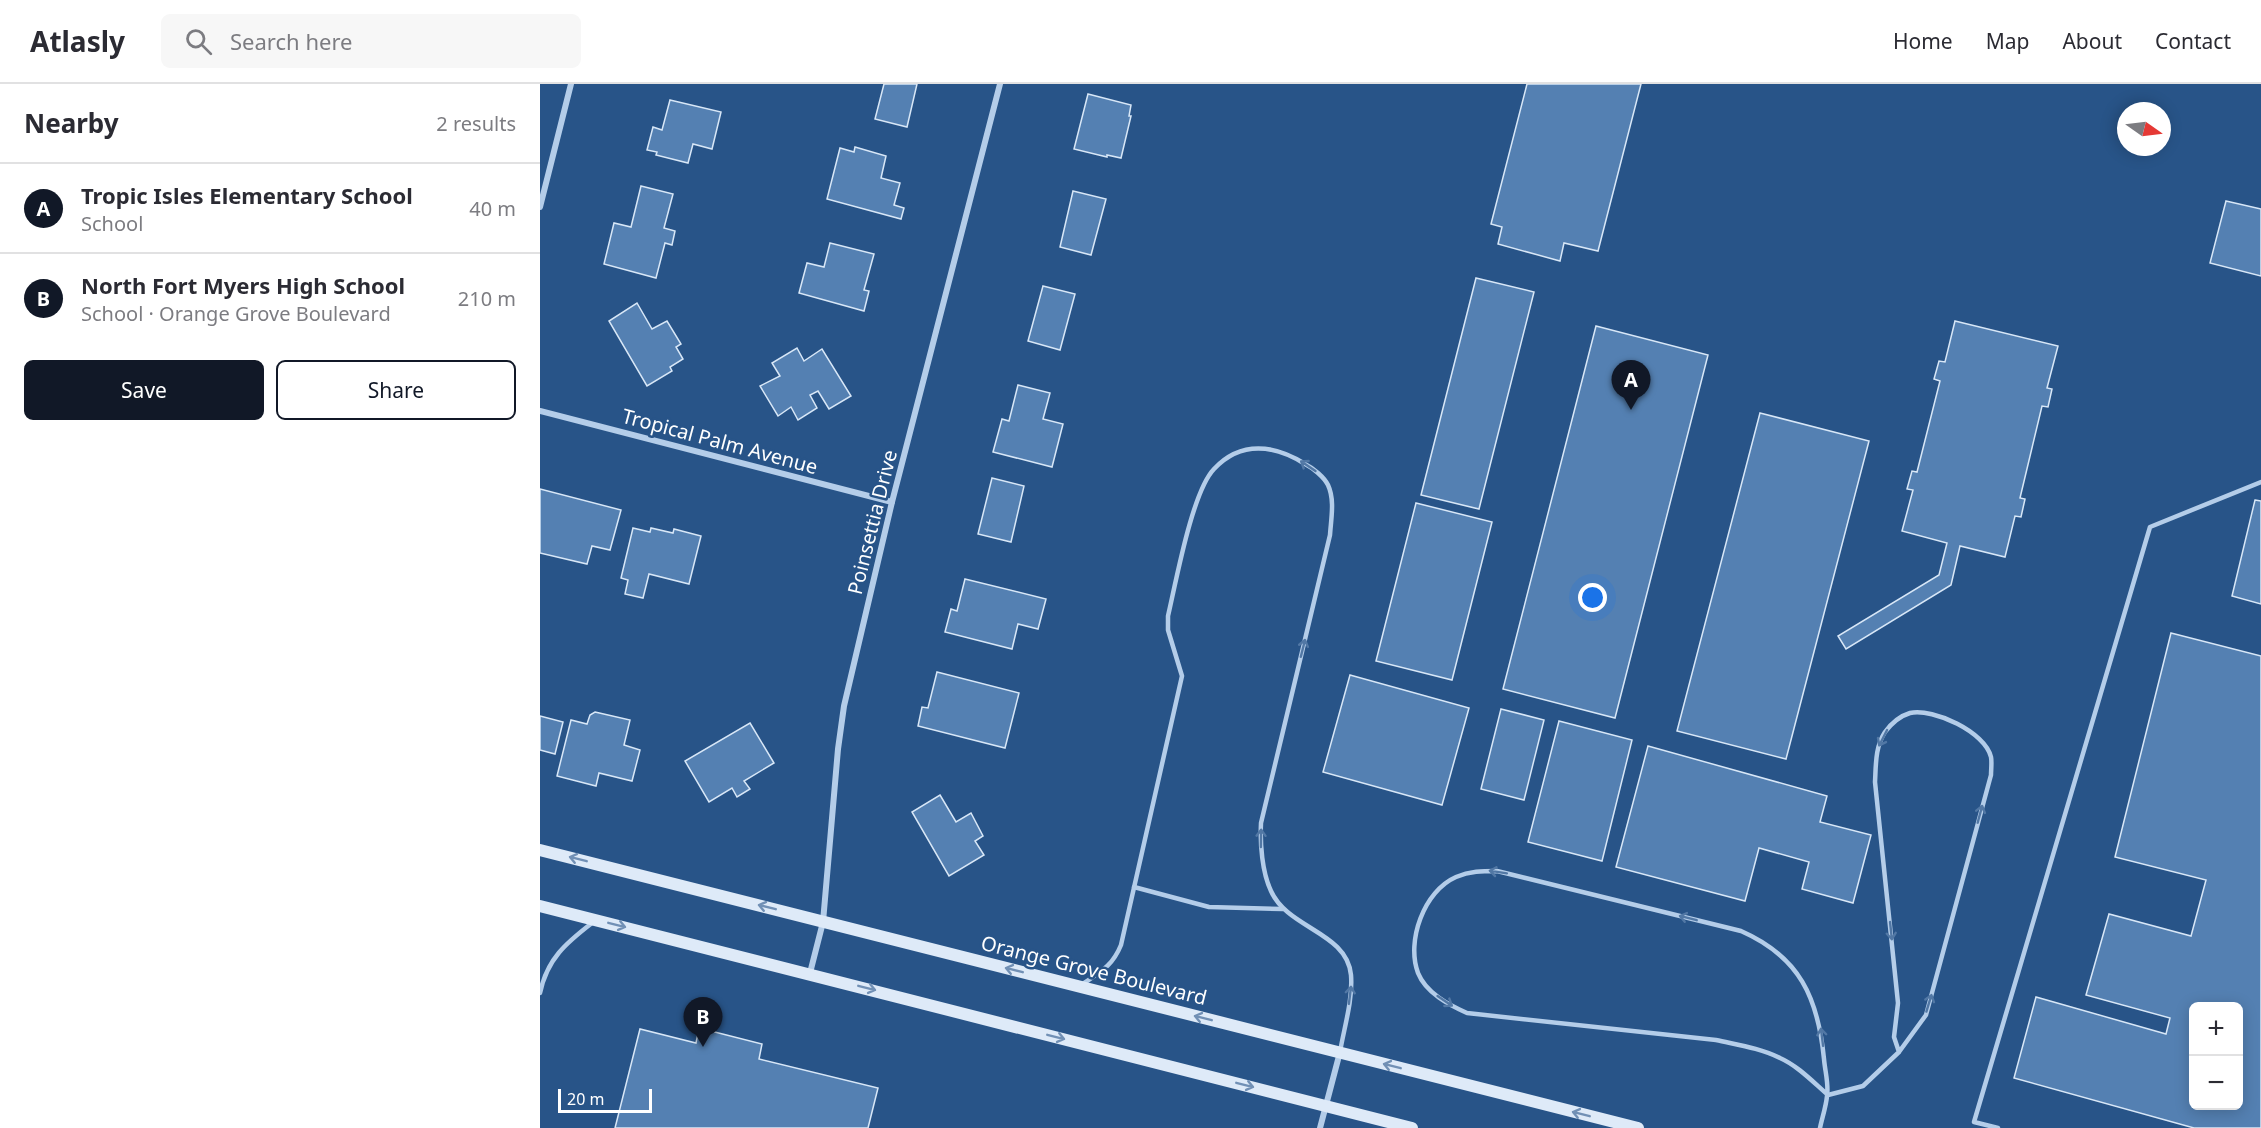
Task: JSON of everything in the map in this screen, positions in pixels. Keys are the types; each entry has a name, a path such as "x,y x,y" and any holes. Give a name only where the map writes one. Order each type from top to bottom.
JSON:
{"street":[{"path":"540,207 571,84"},
{"name":"Poinsettia Drive","path":"810,973 823,922 838,749 844,706 892,502 1000,84"},
{"name":"Tropical Palm Avenue","path":"540,411 892,502"},
{"name":"Orange Grove Boulevard","path":"540,850 1638,1128"},
{"path":"540,906 1412,1128"},
{"path":"1320,1128 1340,1052"}],"lane":[{"path":"1079,987 1107,968 1116,958 1121,945 1182,676 1168,630 1168,616 1187,535 1203,484 1213,469 1230,455 1250,449 1269,448 1288,453 1313,468 1328,484 1332,502 1330,535 1261,823 1260,849 1271,891 1283,909 1302,924 1327,938 1343,952 1351,973 1351,993 1340,1052"},
{"path":"1998,1128 1973,1125 2151,527 2261,482"},
{"path":"1828,1095 1863,1086 1899,1052 1926,1015 1990,775 1991,756 1982,741 1967,729 1948,718 1911,713 1896,720 1884,734 1877,752 1875,782 1898,1003 1894,1037 1899,1052"},
{"path":"1820,1128 1828,1095 1821,1029 1812,997 1795,970 1758,939 1741,932 1497,871 1477,870 1455,878 1438,889 1425,907 1416,932 1414,950 1418,974 1431,992 1467,1014 1716,1040 1754,1048 1781,1058 1828,1095"},
{"path":"1134,887 1209,907 1283,909"},
{"path":"540,993 556,954 566,943 596,920"}],"building":[{"path":"884,84 917,84 907,127 875,119"},
{"path":"1527,84 1641,84 1598,251 1564,243 1560,261 1498,244 1502,227 1491,224"},
{"path":"1088,94 1131,105 1129,116 1131,116 1121,158 1074,149"},
{"path":"670,100 721,112 712,149 693,144 688,163 656,155 657,152 647,150 653,127 662,130"},
{"path":"855,147 886,156 881,178 900,183 894,205 904,208 901,219 827,199 840,148 854,152"},
{"path":"641,186 673,194 664,228 675,231 672,245 665,243 656,278 604,264 614,223 631,227"},
{"path":"1073,191 1106,199 1091,255 1060,247"},
{"path":"2226,201 2261,209 2261,276 2210,263"},
{"path":"830,243 874,254 864,290 869,291 864,311 799,293 807,263 824,267"},
{"path":"1476,278 1534,292 1479,509 1421,495"},
{"path":"1043,286 1075,294 1060,350 1028,341"},
{"path":"637,303 652,329 667,321 681,344 676,347 683,359 670,367 672,371 647,386 609,321"},
{"path":"1955,321 2058,346 2047,388 2052,389 2048,407 2042,406 2020,498 2025,499 2021,517 2015,516 2005,557 1960,546 1951,585 1846,649 1838,636 1939,575 1947,543 1902,531 1913,490 1907,489 1912,471 1917,472 1940,381 1934,379 1939,361 1945,362"},
{"path":"1596,326 1708,355 1615,718 1503,689"},
{"path":"797,348 804,361 822,349 851,396 829,409 818,391 810,395 817,408 798,420 791,407 778,416 760,386 780,376 772,363"},
{"path":"1018,385 1050,393 1043,419 1063,424 1052,467 993,452 1002,419 1009,421"},
{"path":"1760,413 1869,441 1786,759 1677,731"},
{"path":"992,478 1024,486 1011,542 978,534"},
{"path":"540,489 621,510 610,550 592,546 587,564 540,553"},
{"path":"2255,500 2261,501 2261,604 2232,596"},
{"path":"1416,503 1492,522 1452,680 1376,661"},
{"path":"633,528 650,532 651,528 673,533 674,529 701,536 689,584 649,574 643,598 625,594 628,580 621,578"},
{"path":"965,579 1046,599 1038,629 1018,624 1012,649 945,632 951,609 957,611"},
{"path":"2171,633 2261,656 2261,1128 2194,1128 2014,1078 2036,997 2166,1034 2170,1018 2086,995 2109,914 2191,936 2206,880 2115,857"},
{"path":"937,672 1019,693 1005,748 918,726 922,707 928,708"},
{"path":"1350,675 1469,708 1442,805 1323,772"},
{"path":"1501,709 1544,720 1524,800 1481,789"},
{"path":"595,712 630,720 624,745 640,750 632,781 599,773 596,786 557,776 571,720 587,724 590,715"},
{"path":"540,716 563,722 555,754 540,750"},
{"path":"1559,721 1632,740 1602,861 1528,842"},
{"path":"750,723 774,763 744,781 750,789 737,797 732,788 709,802 685,761"},
{"path":"1648,746 1827,796 1820,822 1871,835 1853,903 1802,889 1809,862 1759,848 1745,901 1616,867"},
{"path":"940,795 956,822 971,813 983,836 975,841 984,855 949,876 912,812"},
{"path":"699,1028 762,1044 759,1059 878,1088 868,1128 615,1128 640,1029 696,1043"}],"place":[{"name":"Tropic Isles Elementary School","path":"1631,410"},
{"name":"North Fort Myers High School","path":"703,1047"}]}
